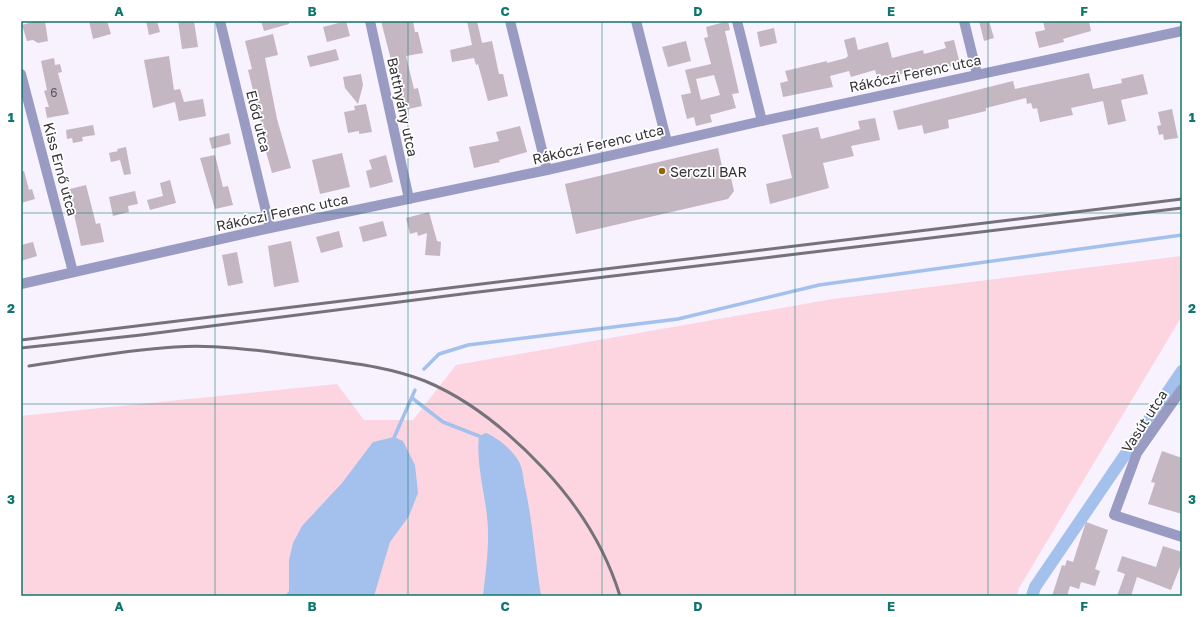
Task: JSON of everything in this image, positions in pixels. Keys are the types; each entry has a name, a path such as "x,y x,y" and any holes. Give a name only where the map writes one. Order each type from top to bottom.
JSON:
{"street":[{"name":"Előd utca","path":"220,21 270,228"},
{"name":"Batthyány utca","path":"370,21 409,198"},
{"path":"510,21 547,170"},
{"path":"636,21 667,142"},
{"path":"737,21 762,121"},
{"path":"964,21 977,74"},
{"name":"Rákóczi Ferenc utca","path":"21,284 270,228 547,170 762,121 1182,31"},
{"name":"Kiss Ernő utca","path":"21,74 74,272"},
{"name":"Vasút utca","path":"1182,389 1136,453 1114,515 1182,538"}],"shaded area":[{"path":"1182,256 1182,316 1019,588 1017,596 21,596 21,416 337,384 364,420 413,420 456,365 833,299"}],"water":[{"path":"486,433 508,448 521,466 530,514 541,596 483,596 488,526 479,466 478,446 479,436"},
{"path":"394,437 403,441 415,465 418,493 409,516 390,542 374,596 285,596 289,591 289,560 293,543 302,526 342,483 373,442"}],"building":[{"path":"36,21 45,21 48,41 38,43 33,40 27,41 22,25"},
{"path":"89,21 107,21 111,34 93,39"},
{"path":"146,21 157,21 160,32 149,35"},
{"path":"178,21 194,21 198,47 182,49"},
{"path":"261,21 289,21 289,24 264,31"},
{"path":"346,21 350,36 327,42 323,27"},
{"path":"381,21 413,21 415,32 418,32 423,53 406,56 414,89 418,88 422,106 404,110"},
{"path":"467,21 477,21 482,43 492,41 499,74 503,74 508,96 488,101 478,64 476,65 474,58 452,62 450,50 472,45"},
{"path":"728,21 730,30 725,31 739,93 732,94 736,108 710,115 712,122 696,126 694,117 687,119 681,95 691,93 685,70 711,64 704,38 708,37 706,27","holes":["714,75 720,95 701,100 696,79"]},
{"path":"979,21 989,21 994,38 984,41"},
{"path":"1043,21 1089,21 1091,31 1063,39 1064,42 1039,48 1035,32 1045,30"},
{"path":"774,28 777,43 760,47 757,32"},
{"path":"273,34 278,55 265,58 277,119 291,168 272,173 258,124 261,123 248,70 252,69 245,41"},
{"path":"855,37 858,50 888,42 892,58 923,50 924,54 946,48 944,42 954,40 960,64 909,77 908,72 886,78 885,75 877,77 875,70 851,77 849,71 830,76 833,87 783,97 780,83 788,81 785,71 846,58 848,56 844,40"},
{"path":"686,41 691,61 668,67 662,47"},
{"path":"336,49 339,60 310,67 307,56"},
{"path":"169,56 174,90 180,89 184,102 203,99 206,116 179,121 175,102 153,108 144,60"},
{"path":"54,58 55,65 60,64 62,72 58,73 69,114 47,118 45,107 49,107 44,91 47,90 41,61"},
{"path":"1089,73 1093,89 1122,83 1121,79 1143,74 1148,94 1121,100 1126,121 1108,125 1103,101 1071,108 1073,115 1040,122 1037,108 1033,109 1031,103 1027,104 1026,98 986,108 986,111 948,120 949,128 924,134 922,125 898,130 893,111 1013,81 1015,89"},
{"path":"361,74 363,85 358,104 345,88 343,77"},
{"path":"366,104 372,132 359,134 359,131 348,133 344,112 355,110 354,106"},
{"path":"1172,109 1178,138 1164,140 1163,134 1159,135 1157,126 1161,125 1158,112"},
{"path":"875,118 880,140 851,146 854,156 823,163 829,188 770,204 766,184 792,178 782,135 818,127 821,139 860,129 858,121"},
{"path":"93,125 95,135 82,137 83,141 73,143 72,138 67,139 66,130"},
{"path":"520,126 527,152 499,160 500,162 474,168 469,147 499,141 496,132"},
{"path":"229,133 231,144 212,149 209,138"},
{"path":"126,147 131,174 124,175 120,160 111,162 109,153"},
{"path":"718,148 725,180 731,178 734,191 728,199 576,234 565,184"},
{"path":"342,153 350,187 320,194 312,160"},
{"path":"215,155 223,187 228,186 233,205 215,209 200,158"},
{"path":"386,155 393,182 370,188 366,171 372,169 369,160"},
{"path":"24,171 29,190 32,189 35,199 21,203 21,172"},
{"path":"170,180 176,203 150,210 147,200 163,196 160,183"},
{"path":"86,185 96,224 100,223 104,242 81,246 74,214 68,215 62,191"},
{"path":"135,191 138,204 128,206 129,212 113,216 109,197"},
{"path":"429,212 437,241 441,242 440,256 425,255 427,233 418,236 417,232 410,234 406,218"},
{"path":"383,221 387,236 363,242 359,227"},
{"path":"339,231 343,247 321,253 316,237"},
{"path":"291,241 299,282 274,287 268,246"},
{"path":"33,242 37,256 21,261 21,245"},
{"path":"237,252 243,283 228,286 222,255"},
{"path":"1162,451 1182,458 1182,514 1148,504 1155,483 1151,482"},
{"path":"1086,522 1108,530 1095,569 1100,571 1095,586 1081,582 1079,589 1070,586 1067,596 1052,596 1062,565 1065,566 1067,560 1073,562"},
{"path":"1163,546 1182,552 1182,562 1171,590 1137,577 1131,596 1117,596 1125,574 1117,571 1122,556 1156,567"}],"waterway":[{"path":"424,369 439,354 468,345 678,319 819,285 1182,235"},
{"path":"1032,596 1035,587 1182,371"},
{"path":"393,440 415,390"},
{"path":"412,398 443,422 479,436"}],"railway":[{"path":"21,340 1182,199"},
{"path":"21,348 141,335 470,293 1182,208"},
{"path":"29,366 138,350 193,346 263,351 357,364 398,372 425,381 474,407 517,442 556,482 579,512 598,544 607,561 620,596"}],"place":[{"name":"Serczli BAR","path":"662,171"}]}
